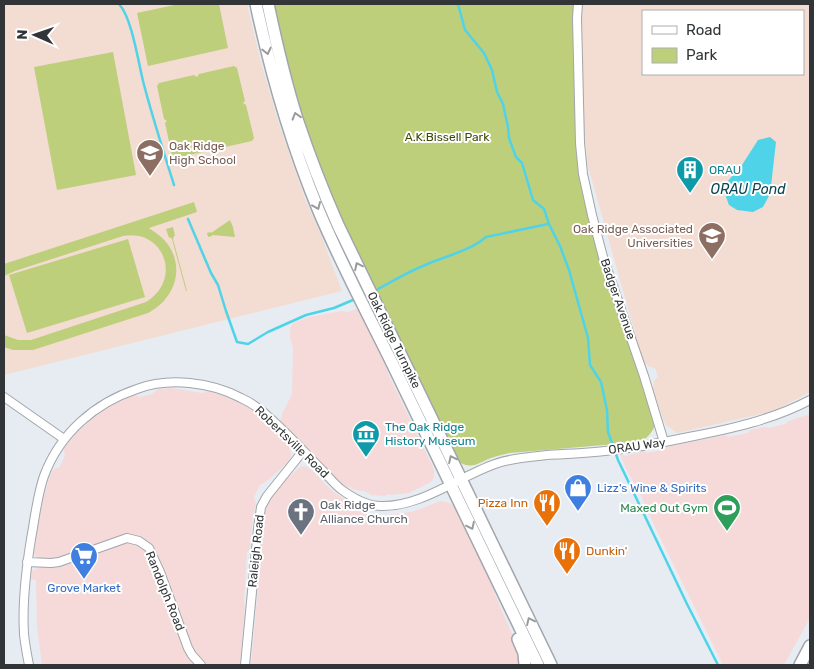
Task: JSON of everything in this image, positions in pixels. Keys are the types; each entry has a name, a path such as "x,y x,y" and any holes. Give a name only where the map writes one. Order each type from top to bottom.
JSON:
{"highway":[{"name":"Oak Ridge Turnpike","path":"256,4 270,68 286,123 313,197 364,307 538,665"},
{"name":"Oak Ridge Turnpike","path":"268,4 285,78 297,119 338,225 551,665"},
{"path":"490,565 503,606 524,653 525,665"},
{"path":"800,665 810,646"}],"street":[{"name":"Badger Avenue","path":"578,4 580,134 583,174 603,257 644,376 664,442"},
{"name":"Robertsville Road","path":"29,665 24,635 25,579 39,494 44,476 53,456 64,439 79,423 94,410 123,394 154,384 182,383 216,388 238,396 270,417 342,490 370,505 381,506 408,503 461,479"},
{"path":"4,397 64,439"},
{"name":"ORAU Way","path":"461,479 506,461 527,457 607,451 664,442 747,424 780,414 810,400"},
{"name":"Raleigh Road","path":"244,665 261,507 266,496 303,451"},
{"name":"Randolph Road","path":"27,562 59,562 127,538 139,541 149,548 160,572 188,648 201,665"}],"shaded area":[{"name":"Oak Ridge High School","path":"4,4 247,4 261,63 279,124 305,199 342,291 4,375"},
{"name":"Oak Ridge Associated Universities","path":"582,4 810,4 810,392 774,411 677,433 666,425 653,390 654,381 658,377 655,368 643,362 586,159"},
{"path":"360,308 384,360 389,376 432,465 434,477 431,482 409,493 388,494 385,496 371,495 367,492 352,489 337,480 298,438 290,447 291,456 287,463 260,485 254,497 256,504 250,549 247,552 240,665 42,665 37,627 36,580 31,579 32,571 37,569 37,557 34,554 34,550 42,503 49,479 52,471 59,468 65,456 64,448 77,432 100,412 124,399 134,395 140,397 152,394 158,389 172,388 202,393 212,392 227,397 256,412 273,427 281,419 292,394 293,348 290,328 293,323 309,317 342,311 347,312"},
{"path":"810,414 810,618 784,665 723,665 620,454 626,456 645,451 647,453 724,435 728,437 748,433 750,430 785,424 788,421"},
{"path":"301,466 312,470 335,493 355,505 357,510 379,515 381,518 385,515 415,511 440,501 453,505 485,568 519,652 529,665 251,665 265,512 271,497 281,484"}],"green space":[{"path":"179,4 219,4 228,48 148,66 137,13"},
{"name":"A.K.Bissell Park","path":"273,4 575,4 579,163 586,205 600,258 654,418 654,428 645,439 616,444 510,453 475,465 467,465 457,461 326,188 301,119"},
{"path":"113,52 136,175 57,190 34,67"},
{"path":"234,66 237,68 245,101 243,103 246,105 254,138 252,141 216,149 213,148 176,158 172,156 165,123 167,121 164,119 157,86 159,83 194,75 197,77 199,74"},
{"path":"194,202 197,212 149,228 167,243 174,256 176,265 176,275 170,293 157,307 148,313 33,350 13,350 4,347 4,335 18,340 31,340 146,302 157,293 164,281 166,269 164,258 158,248 149,240 137,236 123,236 4,276 4,264"},
{"path":"230,220 235,237 212,235 208,237 207,233 211,233"},
{"path":"173,227 175,236 173,239 187,291 172,239 169,238 166,229"},
{"path":"128,239 145,297 27,333 9,275"}],"water":[{"name":"ORAU Pond","path":"770,137 776,142 769,196 763,207 753,212 737,210 729,205 726,197 727,182 742,165 758,140"}],"waterway":[{"path":"119,4 128,19 146,94 174,185"},
{"path":"458,4 465,30 484,53 492,70 497,92 503,104 509,138 516,157 522,163 533,200 544,209 569,270 588,338 590,365 601,382 607,410 608,432 618,460 718,665"},
{"path":"188,219 218,285 237,342 248,344 268,332 306,315 334,308 353,300"},
{"path":"378,289 417,268 464,250 486,237 548,224"}],"place":[{"name":"Oak Ridge High School","path":"150,177"},
{"name":"ORAU","path":"690,194"},
{"name":"Oak Ridge Associated Universities","path":"712,260"},
{"name":"The Oak Ridge History Museum","path":"366,458"},
{"name":"Lizz's Wine & Spirits","path":"578,512"},
{"name":"Pizza Inn","path":"547,527"},
{"name":"Maxed Out Gym","path":"727,532"},
{"name":"Oak Ridge Alliance Church","path":"301,536"},
{"name":"Dunkin'","path":"567,575"},
{"name":"Grove Market","path":"84,580"}]}
